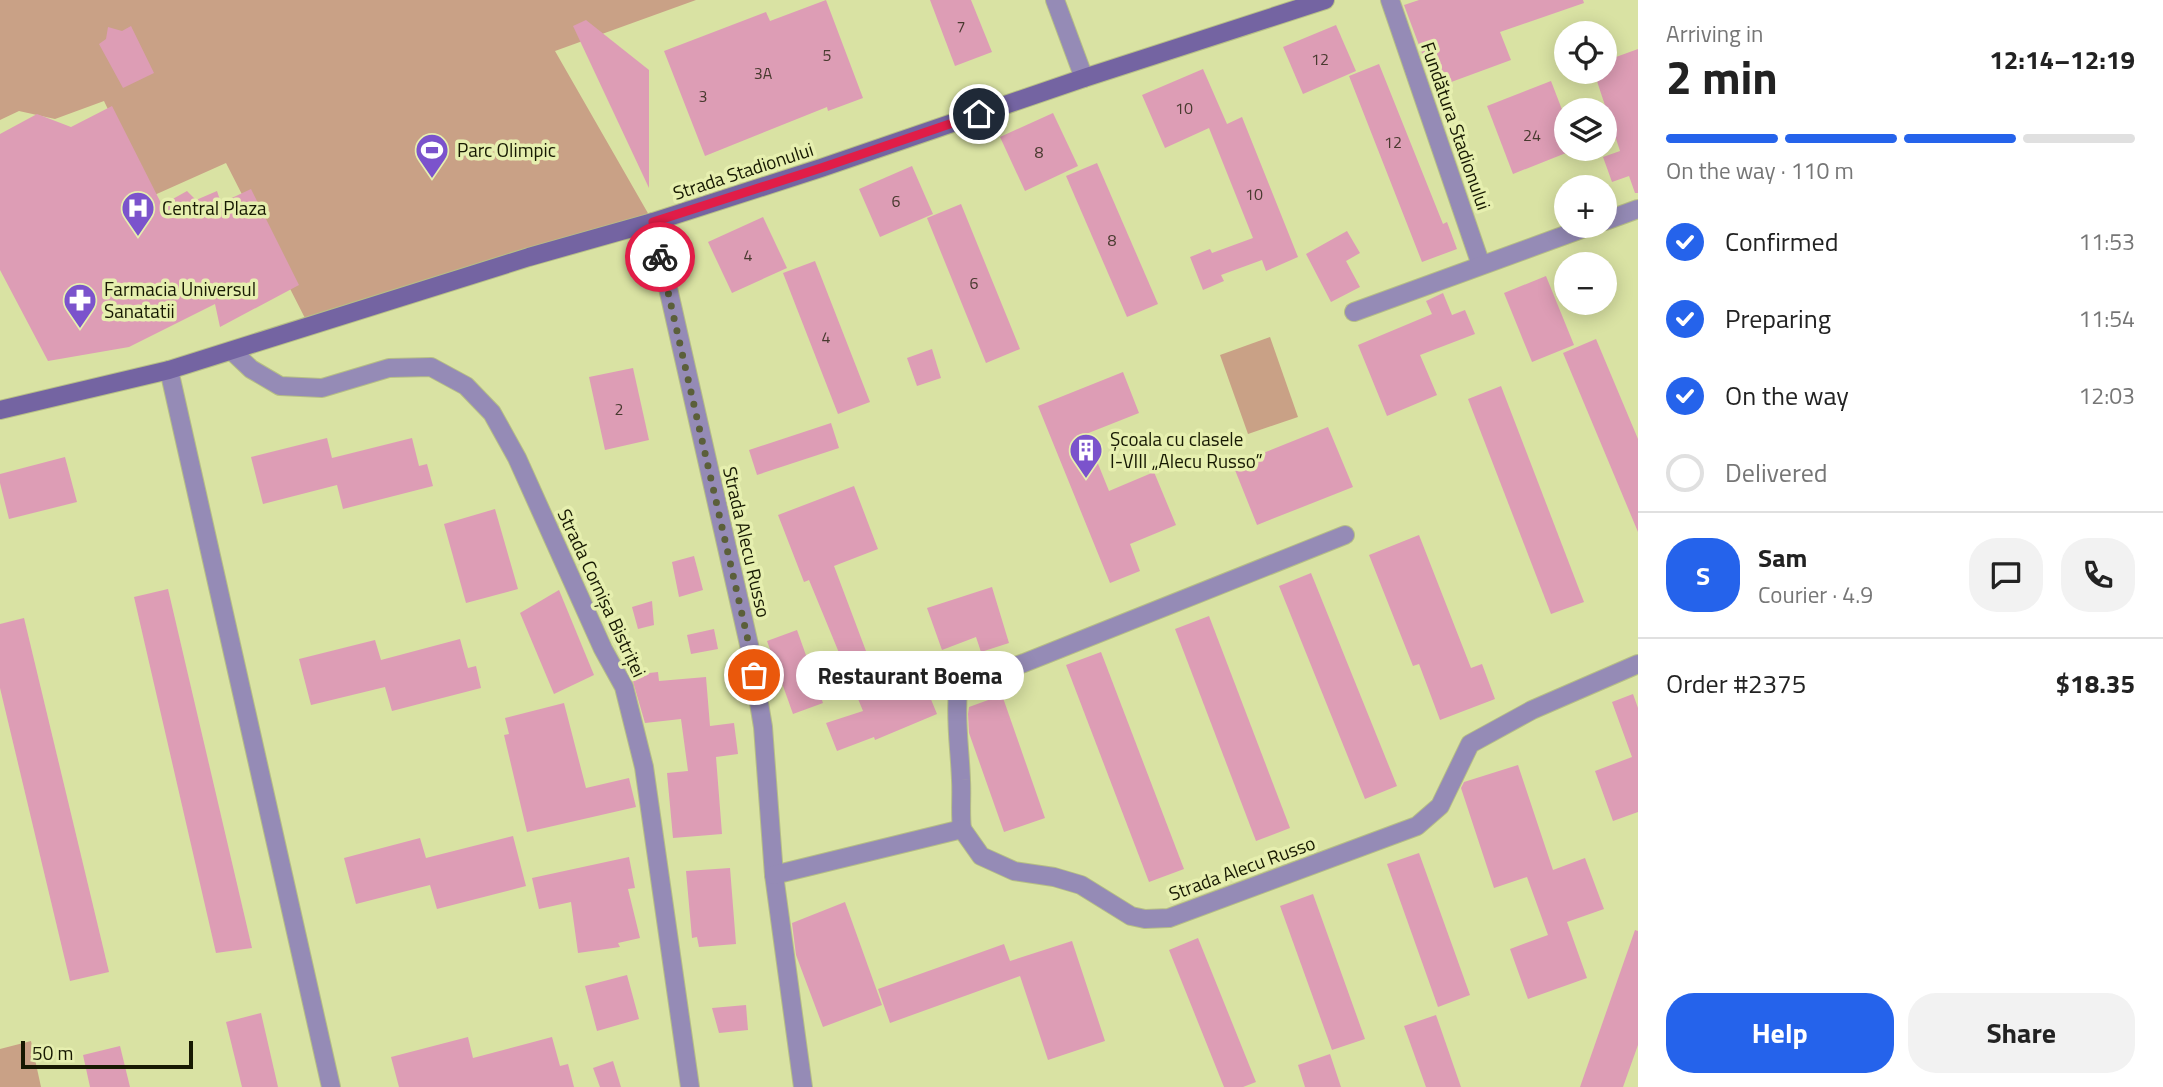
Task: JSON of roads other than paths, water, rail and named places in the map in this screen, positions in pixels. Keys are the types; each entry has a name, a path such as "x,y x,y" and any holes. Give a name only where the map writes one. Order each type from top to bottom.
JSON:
{"street":[{"path":"1055,0 1084,78"},
{"name":"Strada Stadionului","path":"0,411 169,370 529,257 653,222 1325,0"},
{"name":"Fundătura Stadionului","path":"1391,0 1481,265"},
{"path":"1617,217 1638,209"},
{"name":"Strada Alecu Russo","path":"653,222 750,649 763,727 774,875 803,1087"},
{"path":"1354,312 1556,238"},
{"name":"Strada Cornișa Bistriței","path":"232,351 251,369 280,386 321,388 388,368 431,367 466,386 492,413 517,458 603,649 624,687 644,767 690,1087"},
{"path":"169,370 331,1087"},
{"path":"774,875 962,829 956,713 958,691 980,678 1345,535"},
{"name":"Strada Alecu Russo","path":"962,829 981,856 1013,871 1054,877 1081,885 1131,916 1145,919 1169,918 1418,826 1440,806 1470,744 1567,694 1638,664"}],"place":[{"name":"Parc Olimpic","path":"432,180"},
{"name":"Central Plaza","path":"138,238"},
{"name":"Farmacia Universul Sanatatii","path":"80,330"},
{"name":"Școala cu clasele I-VIII „Alecu Russo”","path":"1086,480"},
{"name":"Restaurant Boema","path":"754,675"}]}
